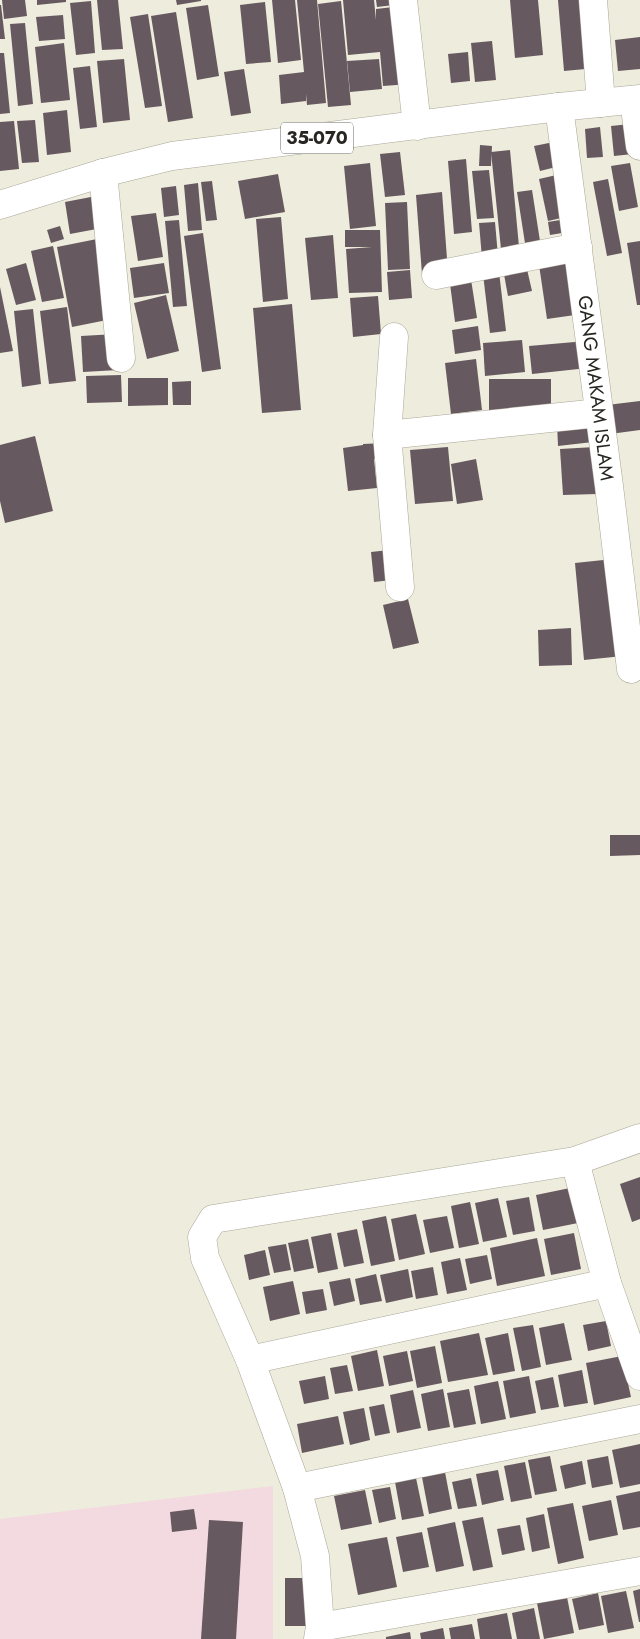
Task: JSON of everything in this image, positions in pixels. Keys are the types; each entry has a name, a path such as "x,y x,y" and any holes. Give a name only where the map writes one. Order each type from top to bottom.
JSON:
{"street":[{"path":"402,0 417,126"},
{"path":"594,0 601,103"},
{"path":"637,99 640,146"},
{"name":"35-070","path":"0,205 102,173 172,156 559,107 637,99"},
{"name":"GANG MAKAM ISLAM","path":"559,107 631,669"},
{"path":"102,173 121,358"},
{"path":"436,275 578,247"},
{"path":"394,337 387,435 400,587"},
{"path":"387,435 599,414"},
{"path":"640,1138 575,1161 214,1219 202,1237 205,1258 250,1360 297,1488 315,1556 319,1633 640,1571"},
{"path":"575,1161 608,1283 640,1376"},
{"path":"250,1360 608,1283"},
{"path":"297,1488 640,1419"}],"shaded area":[{"path":"273,1486 273,1639 0,1639 0,1519"}],"building":[{"path":"2,0 25,0 27,16 4,19"},
{"path":"37,0 66,0 66,2 37,5"},
{"path":"97,0 118,0 123,49 102,50"},
{"path":"176,0 201,0 201,1 177,5"},
{"path":"272,0 295,0 301,60 278,63"},
{"path":"297,0 317,0 326,103 307,105 306,94 306,101 281,104 279,75 304,72"},
{"path":"343,0 374,0 376,20 376,9 402,6 410,84 383,86 380,52 348,55"},
{"path":"376,0 401,0 402,4 377,7"},
{"path":"510,0 538,0 543,55 515,58"},
{"path":"558,0 589,0 596,68 564,71"},
{"path":"91,1 95,53 76,55 70,3"},
{"path":"341,1 351,105 328,107 318,4"},
{"path":"265,2 271,62 246,64 240,5"},
{"path":"1,5 5,39 0,39"},
{"path":"208,5 219,76 197,80 186,8"},
{"path":"176,12 193,118 168,122 151,16"},
{"path":"148,14 162,106 145,108 130,17"},
{"path":"63,15 65,39 39,41 36,17"},
{"path":"25,23 33,104 18,106 10,24"},
{"path":"640,37 640,69 618,71 615,40"},
{"path":"492,41 496,80 475,82 471,43"},
{"path":"64,43 70,100 41,103 35,47"},
{"path":"468,52 470,81 451,83 448,54"},
{"path":"0,53 4,53 10,113 0,114"},
{"path":"124,59 130,120 103,123 97,61"},
{"path":"379,59 382,89 350,92 347,61"},
{"path":"90,66 97,127 80,129 73,68"},
{"path":"244,69 251,113 231,116 224,72"},
{"path":"67,110 71,152 47,155 43,113"},
{"path":"35,120 39,162 22,163 17,121"},
{"path":"14,121 19,169 0,171 0,122"},
{"path":"630,124 633,154 614,156 611,126"},
{"path":"600,127 603,157 587,158 585,129"},
{"path":"559,141 564,165 540,171 534,146"},
{"path":"480,145 492,146 491,166 479,166"},
{"path":"510,150 519,247 501,249 491,152"},
{"path":"400,152 405,195 385,197 380,154"},
{"path":"466,159 472,232 454,234 448,161"},
{"path":"370,163 376,226 350,229 344,166"},
{"path":"630,163 638,207 619,211 611,166"},
{"path":"489,170 494,218 477,219 472,171"},
{"path":"278,174 285,212 245,219 238,181"},
{"path":"561,174 570,216 548,221 539,179"},
{"path":"608,179 622,253 607,256 593,182"},
{"path":"212,181 217,220 206,221 201,182"},
{"path":"198,183 202,230 188,231 184,185"},
{"path":"176,186 179,215 164,217 161,188"},
{"path":"532,190 540,241 525,243 517,192"},
{"path":"442,192 448,272 422,274 416,195"},
{"path":"96,196 102,228 70,234 65,202"},
{"path":"407,202 410,269 388,270 385,203"},
{"path":"156,213 163,257 138,261 131,216"},
{"path":"281,217 288,299 263,302 256,219"},
{"path":"566,219 568,232 550,235 548,222"},
{"path":"179,220 187,306 173,307 165,221"},
{"path":"495,222 498,256 482,258 479,223"},
{"path":"60,226 64,239 51,243 47,230"},
{"path":"345,230 380,230 382,292 349,293 346,249 372,247 345,247"},
{"path":"203,233 221,369 202,372 184,236"},
{"path":"333,235 338,298 311,300 305,238"},
{"path":"102,238 117,318 72,327 57,247"},
{"path":"640,241 640,305 637,305 627,243"},
{"path":"53,246 64,298 42,302 31,251"},
{"path":"574,253 582,314 547,319 538,258"},
{"path":"26,263 36,300 16,305 6,269"},
{"path":"164,263 169,293 134,298 130,268"},
{"path":"526,265 532,291 508,296 503,269"},
{"path":"410,270 412,298 389,300 387,272"},
{"path":"499,272 506,331 490,333 483,274"},
{"path":"470,273 477,318 455,322 449,276"},
{"path":"0,287 13,351 0,353"},
{"path":"166,295 179,351 147,359 134,303"},
{"path":"378,296 381,334 353,337 350,298"},
{"path":"292,304 301,410 262,413 253,308"},
{"path":"67,307 76,381 49,384 40,311"},
{"path":"33,309 41,384 22,387 14,311"},
{"path":"478,326 481,350 455,354 452,330"},
{"path":"116,334 118,370 83,372 81,336"},
{"path":"522,340 525,372 485,376 483,343"},
{"path":"586,341 588,368 532,374 529,346"},
{"path":"476,359 482,410 451,414 445,363"},
{"path":"121,375 122,402 87,403 86,376"},
{"path":"128,378 168,378 168,405 128,406"},
{"path":"489,379 551,379 551,410 489,410"},
{"path":"191,381 191,405 173,405 172,382"},
{"path":"640,401 640,430 610,434 607,405"},
{"path":"591,420 593,442 558,446 557,423"},
{"path":"35,436 53,511 5,523 0,501 0,445"},
{"path":"385,443 385,459 374,459 377,488 348,491 343,448 363,444"},
{"path":"448,447 453,501 415,504 410,450"},
{"path":"595,447 597,494 563,495 560,449"},
{"path":"476,459 483,500 457,504 451,464"},
{"path":"389,550 392,580 374,582 371,552"},
{"path":"613,559 623,656 584,660 575,563"},
{"path":"408,599 419,643 393,649 383,605"},
{"path":"571,628 572,665 539,666 538,630"},
{"path":"610,835 640,835 640,855 610,856"},
{"path":"640,1177 640,1219 632,1222 620,1184"},
{"path":"570,1188 578,1223 543,1230 536,1195"},
{"path":"529,1197 535,1231 513,1235 506,1201"},
{"path":"498,1198 507,1237 483,1242 475,1203"},
{"path":"470,1202 479,1244 459,1248 451,1206"},
{"path":"416,1214 425,1254 399,1260 391,1219"},
{"path":"386,1216 395,1261 371,1266 362,1221"},
{"path":"447,1216 454,1248 430,1253 423,1220"},
{"path":"357,1229 364,1263 344,1267 337,1233"},
{"path":"331,1233 338,1269 318,1273 311,1237"},
{"path":"574,1233 581,1269 551,1275 544,1239"},
{"path":"537,1238 545,1276 497,1286 490,1248"},
{"path":"308,1239 314,1268 294,1272 288,1243"},
{"path":"286,1244 291,1270 274,1273 268,1247"},
{"path":"265,1250 270,1275 249,1280 244,1255"},
{"path":"487,1255 492,1279 470,1284 465,1259"},
{"path":"460,1258 467,1290 447,1294 441,1262"},
{"path":"433,1267 438,1295 416,1299 411,1271"},
{"path":"408,1269 413,1297 386,1303 380,1275"},
{"path":"376,1274 382,1301 360,1305 355,1279"},
{"path":"350,1278 355,1301 334,1306 329,1282"},
{"path":"293,1281 300,1314 270,1321 263,1287"},
{"path":"323,1289 327,1310 306,1314 302,1292"},
{"path":"606,1321 611,1346 588,1351 583,1325"},
{"path":"564,1323 572,1360 546,1365 539,1328"},
{"path":"533,1325 541,1367 522,1371 513,1328"},
{"path":"479,1333 488,1375 448,1382 440,1341"},
{"path":"508,1333 515,1371 493,1375 485,1338"},
{"path":"435,1346 442,1383 417,1388 410,1351"},
{"path":"377,1350 384,1386 358,1391 351,1356"},
{"path":"407,1351 413,1381 389,1386 383,1356"},
{"path":"622,1356 631,1397 594,1405 586,1363"},
{"path":"347,1365 353,1391 335,1394 330,1368"},
{"path":"582,1370 588,1403 564,1407 558,1375"},
{"path":"325,1376 329,1399 304,1404 299,1381"},
{"path":"529,1376 536,1413 510,1418 503,1381"},
{"path":"553,1377 559,1407 541,1410 535,1381"},
{"path":"498,1381 506,1419 481,1424 474,1386"},
{"path":"443,1389 450,1427 428,1431 421,1394"},
{"path":"469,1389 476,1424 454,1428 447,1393"},
{"path":"413,1390 421,1428 397,1433 390,1395"},
{"path":"384,1404 390,1433 375,1436 369,1407"},
{"path":"364,1408 370,1440 350,1445 343,1412"},
{"path":"338,1416 344,1444 302,1453 297,1424"},
{"path":"640,1444 640,1484 620,1488 612,1450"},
{"path":"550,1456 557,1491 535,1495 528,1460"},
{"path":"608,1456 613,1484 592,1488 587,1460"},
{"path":"582,1461 586,1484 565,1489 560,1466"},
{"path":"525,1462 532,1498 511,1502 504,1466"},
{"path":"498,1470 504,1500 482,1505 476,1474"},
{"path":"445,1472 452,1509 429,1514 422,1477"},
{"path":"416,1478 424,1516 402,1520 395,1482"},
{"path":"471,1478 477,1506 458,1509 452,1482"},
{"path":"390,1487 396,1519 379,1523 372,1490"},
{"path":"365,1490 372,1524 341,1530 334,1496"},
{"path":"640,1491 640,1527 623,1530 616,1496"},
{"path":"611,1500 618,1535 589,1541 582,1506"},
{"path":"573,1503 584,1558 558,1564 547,1508"},
{"path":"194,1509 197,1529 172,1532 170,1512"},
{"path":"544,1514 550,1548 532,1552 526,1518"},
{"path":"483,1517 493,1567 473,1571 462,1521"},
{"path":"209,1520 243,1522 236,1639 201,1639"},
{"path":"455,1522 464,1566 436,1572 427,1528"},
{"path":"520,1525 525,1550 502,1555 497,1529"},
{"path":"422,1532 429,1567 403,1572 396,1537"},
{"path":"387,1537 397,1587 358,1595 348,1544"},
{"path":"285,1578 309,1578 309,1626 285,1626"},
{"path":"640,1589 640,1622 639,1622 633,1591"},
{"path":"626,1591 634,1628 608,1633 601,1596"},
{"path":"598,1593 604,1625 579,1630 572,1599"},
{"path":"567,1597 574,1633 544,1639 537,1603"},
{"path":"534,1608 540,1639 517,1639 512,1613"},
{"path":"507,1613 512,1639 480,1639 477,1619"},
{"path":"472,1624 475,1639 451,1639 449,1628"},
{"path":"443,1628 445,1639 421,1639 420,1633"},
{"path":"410,1632 411,1639 386,1639 386,1637"}]}
